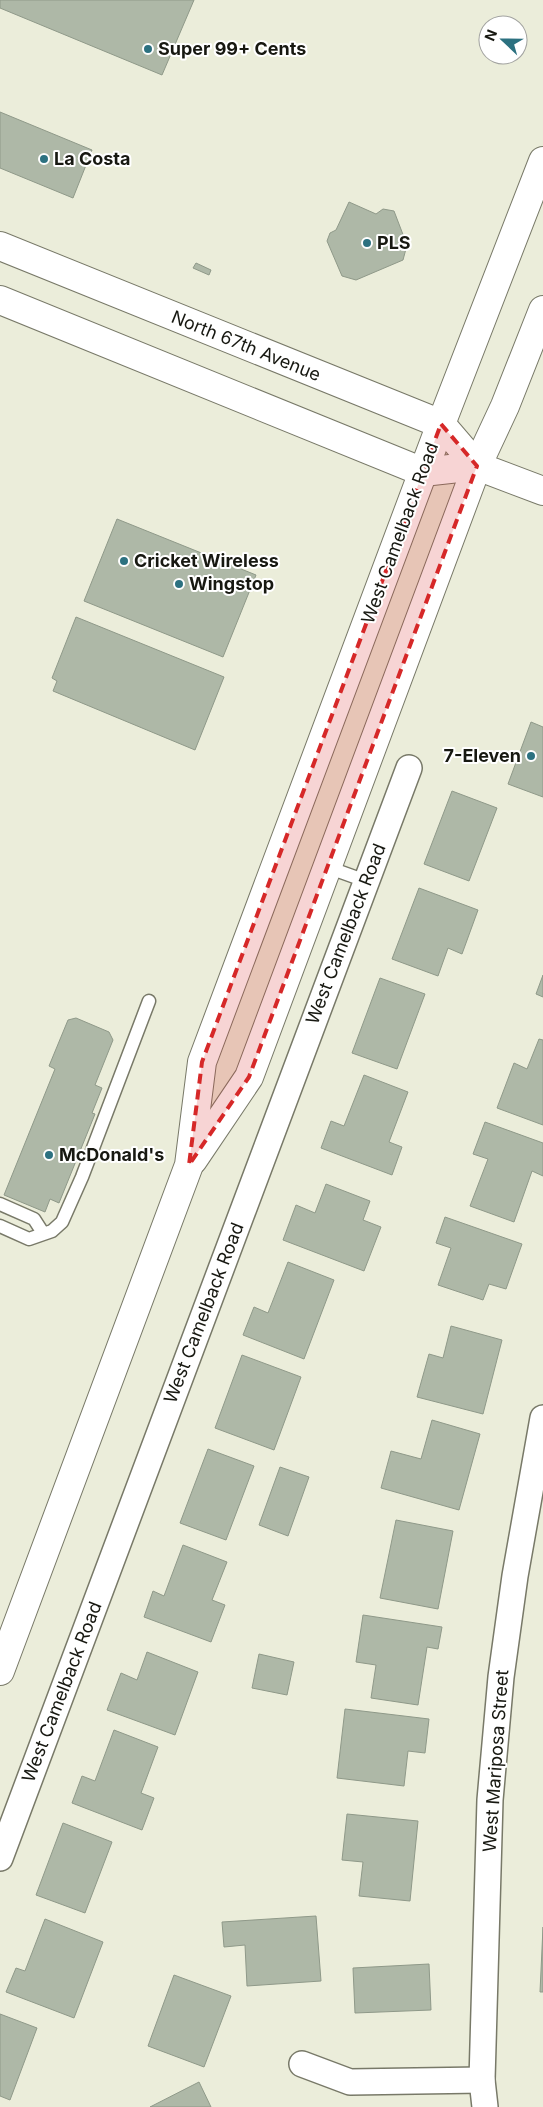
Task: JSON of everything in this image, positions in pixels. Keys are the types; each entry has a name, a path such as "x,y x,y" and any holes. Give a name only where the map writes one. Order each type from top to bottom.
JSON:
{"main road":[{"name":"West Camelback Road","path":"0,1671 189,1165 202,1062 441,424 543,161"},
{"name":"North 67th Avenue","path":"0,246 441,424 478,466"},
{"name":"North 67th Avenue","path":"0,300 423,472 478,466 543,491"},
{"name":"West Camelback Road","path":"189,1165 249,1077 478,466 505,406 543,310"}],"street":[{"name":"West Camelback Road","path":"0,1858 409,768"},
{"name":"West Mariposa Street","path":"485,2107 482,2080 490,1800 500,1687 515,1576 543,1418"},
{"path":"302,2064 350,2082 482,2080"}],"lane":[{"path":"327,868 366,881"},
{"path":"0,1226 29,1239 52,1231 62,1222 82,1177 150,1001"},
{"path":"0,1204 34,1219 43,1233"}],"highlighted area":[{"path":"441,424 477,466 249,1077 189,1165 202,1062"}],"building":[{"path":"0,0 194,0 162,75 0,8"},
{"name":"La Costa","path":"0,112 92,150 73,198 0,168"},
{"name":"PLS","path":"349,202 376,214 383,209 394,211 407,245 403,260 356,280 342,276 327,241 330,233 336,230"},
{"path":"196,263 211,270 209,275 193,268"},
{"path":"117,519 256,575 223,657 84,601"},
{"path":"76,617 224,677 195,750 53,691 57,681 52,678"},
{"name":"7-Eleven","path":"531,722 543,727 543,797 508,784"},
{"path":"452,791 497,808 469,881 424,864"},
{"path":"419,888 478,910 462,954 448,948 438,976 392,959"},
{"path":"543,975 543,997 536,994"},
{"path":"380,978 425,994 397,1069 352,1053"},
{"name":"McDonald's","path":"76,1018 109,1032 113,1040 95,1085 102,1088 92,1113 95,1114 59,1203 50,1199 45,1212 4,1195 55,1069 49,1066 68,1020"},
{"path":"539,1039 543,1040 543,1125 497,1108 514,1063 527,1069"},
{"path":"364,1075 408,1092 389,1142 402,1147 392,1175 321,1148 331,1121 344,1126"},
{"path":"485,1122 543,1143 543,1176 532,1171 514,1222 470,1206 488,1159 473,1154"},
{"path":"326,1184 370,1201 363,1220 381,1227 364,1271 283,1240 296,1205 315,1213"},
{"path":"445,1217 522,1244 506,1289 489,1284 483,1300 438,1285 451,1248 436,1243"},
{"path":"288,1262 334,1280 304,1359 243,1335 254,1307 268,1313"},
{"path":"451,1326 502,1340 483,1414 417,1397 429,1354 443,1358"},
{"path":"242,1355 301,1377 274,1450 215,1428"},
{"path":"432,1420 480,1434 459,1510 381,1488 391,1451 421,1459"},
{"path":"208,1449 254,1466 226,1540 180,1523"},
{"path":"280,1467 309,1477 288,1536 259,1525"},
{"path":"396,1520 453,1531 438,1609 380,1598"},
{"path":"183,1545 227,1562 212,1600 225,1605 211,1642 144,1617 153,1591 164,1596"},
{"path":"363,1615 442,1627 438,1649 427,1647 418,1705 371,1698 376,1665 356,1662"},
{"path":"147,1652 198,1672 175,1735 107,1710 121,1673 137,1680"},
{"path":"259,1654 294,1662 287,1695 252,1688"},
{"path":"345,1709 429,1719 425,1753 408,1751 404,1786 337,1778"},
{"path":"114,1730 158,1747 141,1793 154,1798 142,1830 72,1803 82,1776 95,1781"},
{"path":"347,1814 418,1821 410,1901 359,1896 363,1862 342,1860"},
{"path":"63,1823 112,1842 85,1913 36,1895"},
{"path":"316,1916 321,1981 247,1986 245,1945 224,1947 222,1922"},
{"path":"45,1919 103,1942 74,2018 6,1992 16,1968 25,1971"},
{"path":"543,1927 543,1992 540,1992"},
{"path":"429,1964 431,2010 355,2013 353,1968"},
{"path":"174,1975 231,1996 204,2067 148,2046"},
{"path":"0,2014 37,2028 10,2100 0,2096"},
{"path":"199,2082 211,2107 150,2107"}],"place":[{"name":"Super 99+ Cents","path":"148,49"},
{"name":"La Costa","path":"44,159"},
{"name":"PLS","path":"367,243"},
{"name":"Cricket Wireless","path":"124,561"},
{"name":"Wingstop","path":"179,584"},
{"name":"7-Eleven","path":"531,756"},
{"name":"McDonald's","path":"49,1155"}]}
